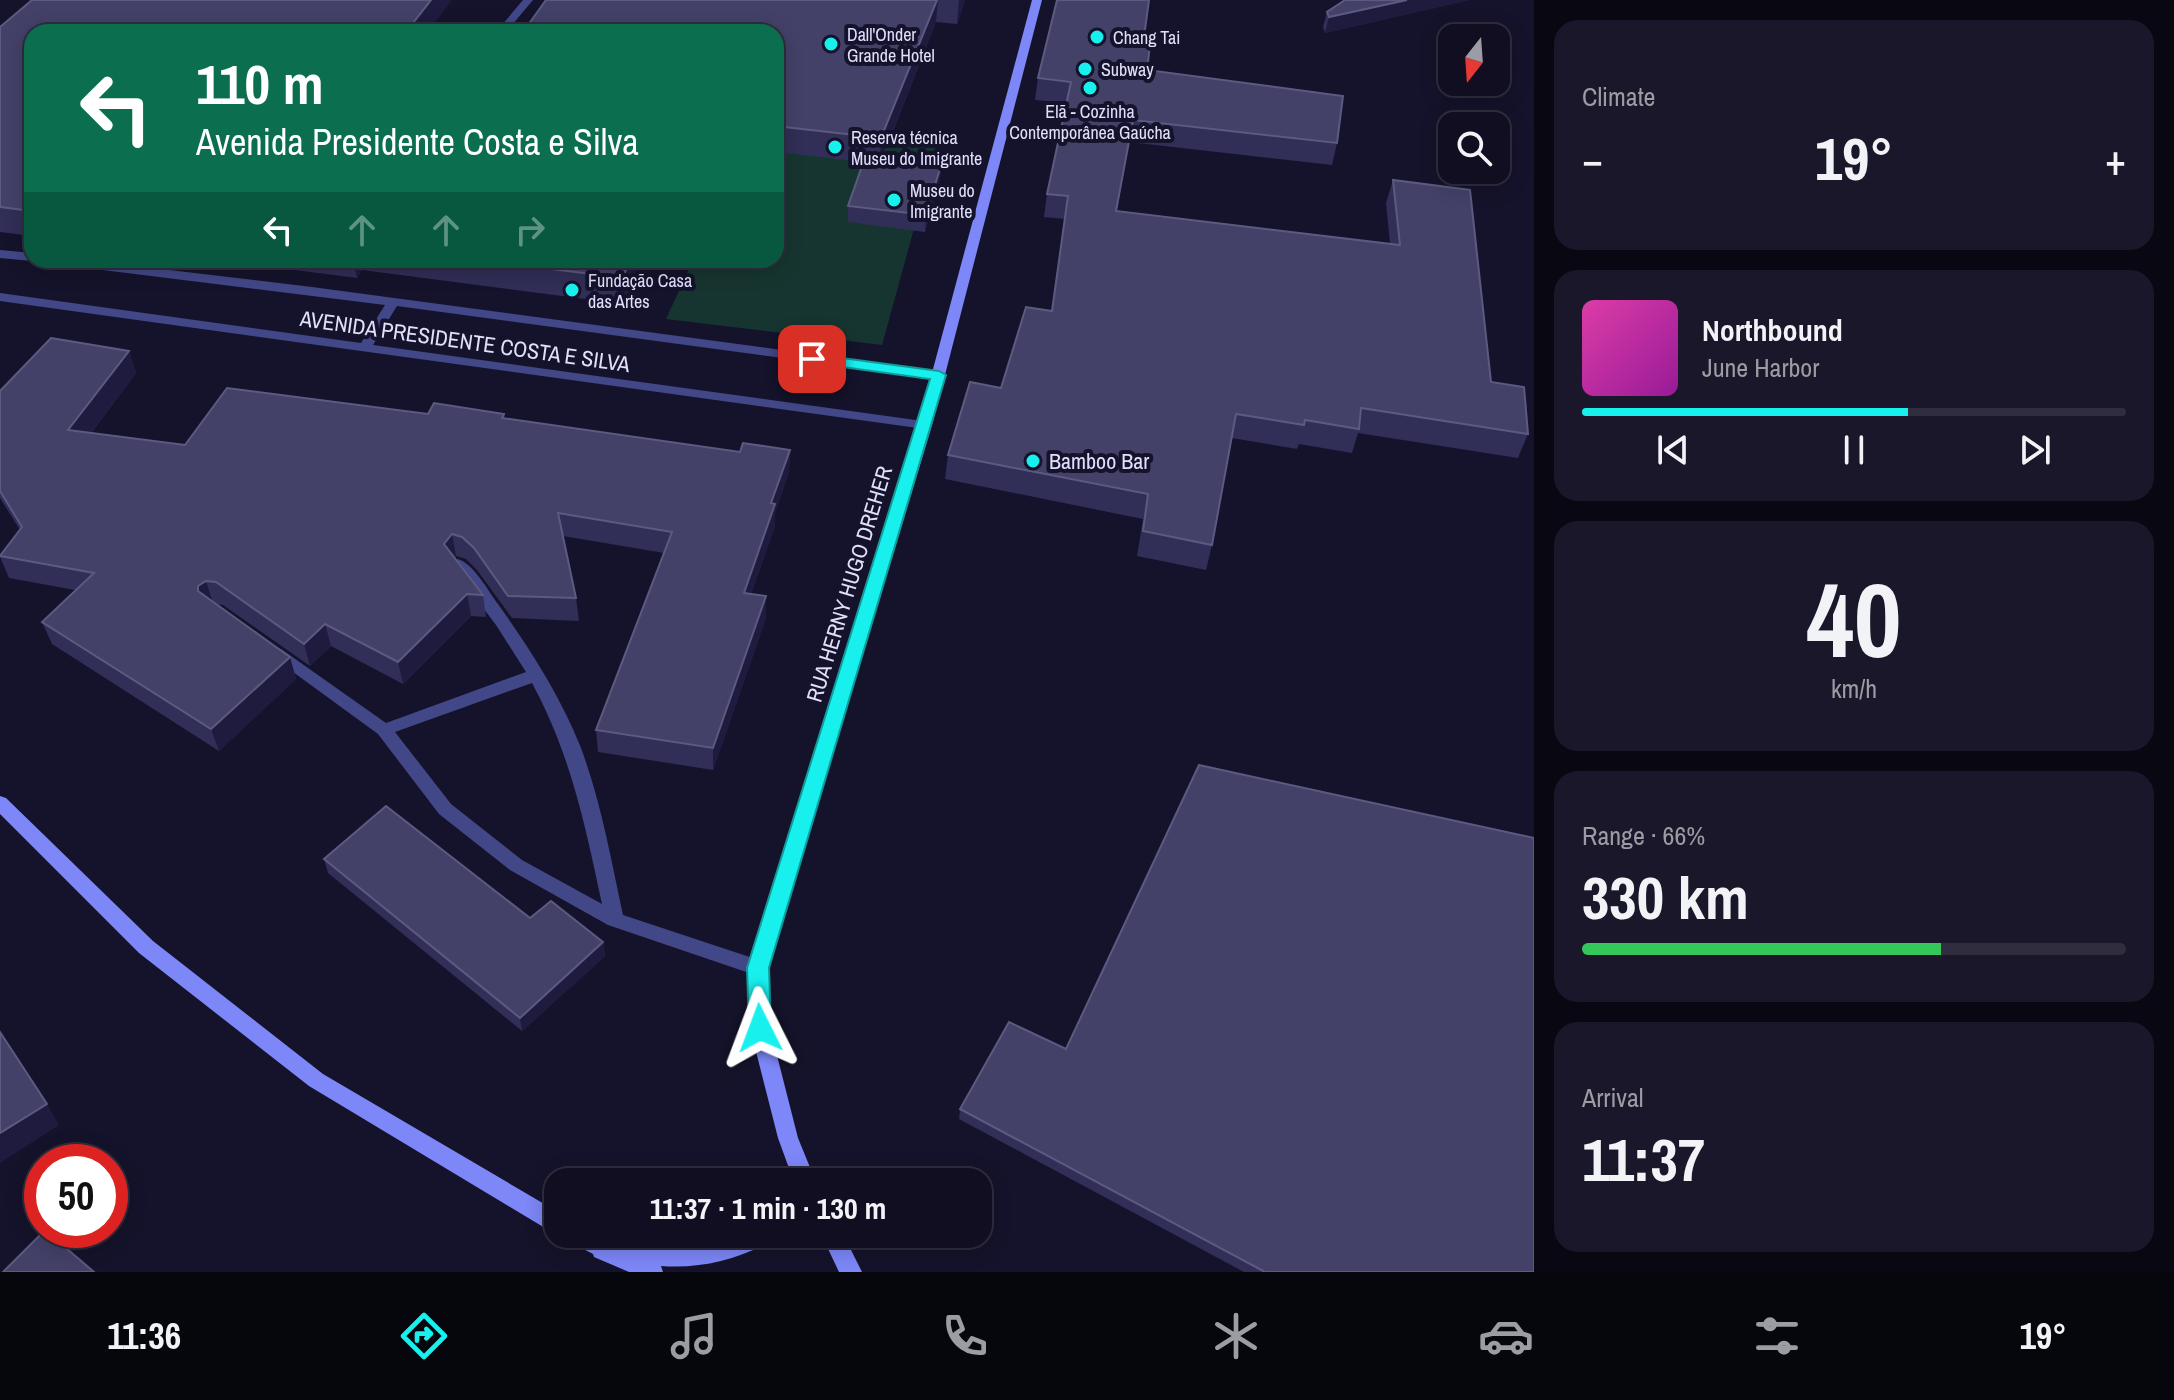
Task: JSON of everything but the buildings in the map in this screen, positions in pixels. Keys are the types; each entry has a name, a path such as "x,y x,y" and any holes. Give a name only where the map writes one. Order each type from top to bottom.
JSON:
{"main road":[{"name":"RUA HERNY HUGO DREHER","path":"800,1168 788,1138 760,1028 758,968 925,425 1037,0"},
{"path":"0,803 146,947 316,1080 544,1216"},
{"path":"599,1248 652,1272"},
{"path":"602,1250 703,1257 737,1248"},
{"path":"839,1248 851,1272"}],"street":[{"path":"508,24 528,0"},
{"path":"0,254 24,256"},
{"name":"AVENIDA PRESIDENTE COSTA E SILVA","path":"119,268 939,375"},
{"name":"AVENIDA PRESIDENTE COSTA E SILVA","path":"0,297 925,425"},
{"path":"364,348 393,302"},
{"path":"458,564 492,605 562,725 579,772 615,920"},
{"path":"254,638 384,730 445,809 516,865 615,920 758,968"},
{"path":"384,730 534,675"}],"green space":[{"path":"784,126 937,145 882,345 666,319 689,268 784,268"}],"place":[{"name":"Chang Tai","path":"1097,37"},
{"name":"Dall'Onder Grande Hotel","path":"831,44"},
{"name":"Subway","path":"1085,69"},
{"name":"Elã - Cozinha Contemporânea Gaúcha","path":"1090,88"},
{"name":"Reserva técnica Museu do Imigrante","path":"835,147"},
{"name":"Museu do Imigrante","path":"894,200"},
{"name":"Fundação Casa das Artes","path":"572,290"},
{"name":"Bamboo Bar","path":"1033,461"}],"route":[{"path":"760,1028 758,968 939,375 812,359"}]}
